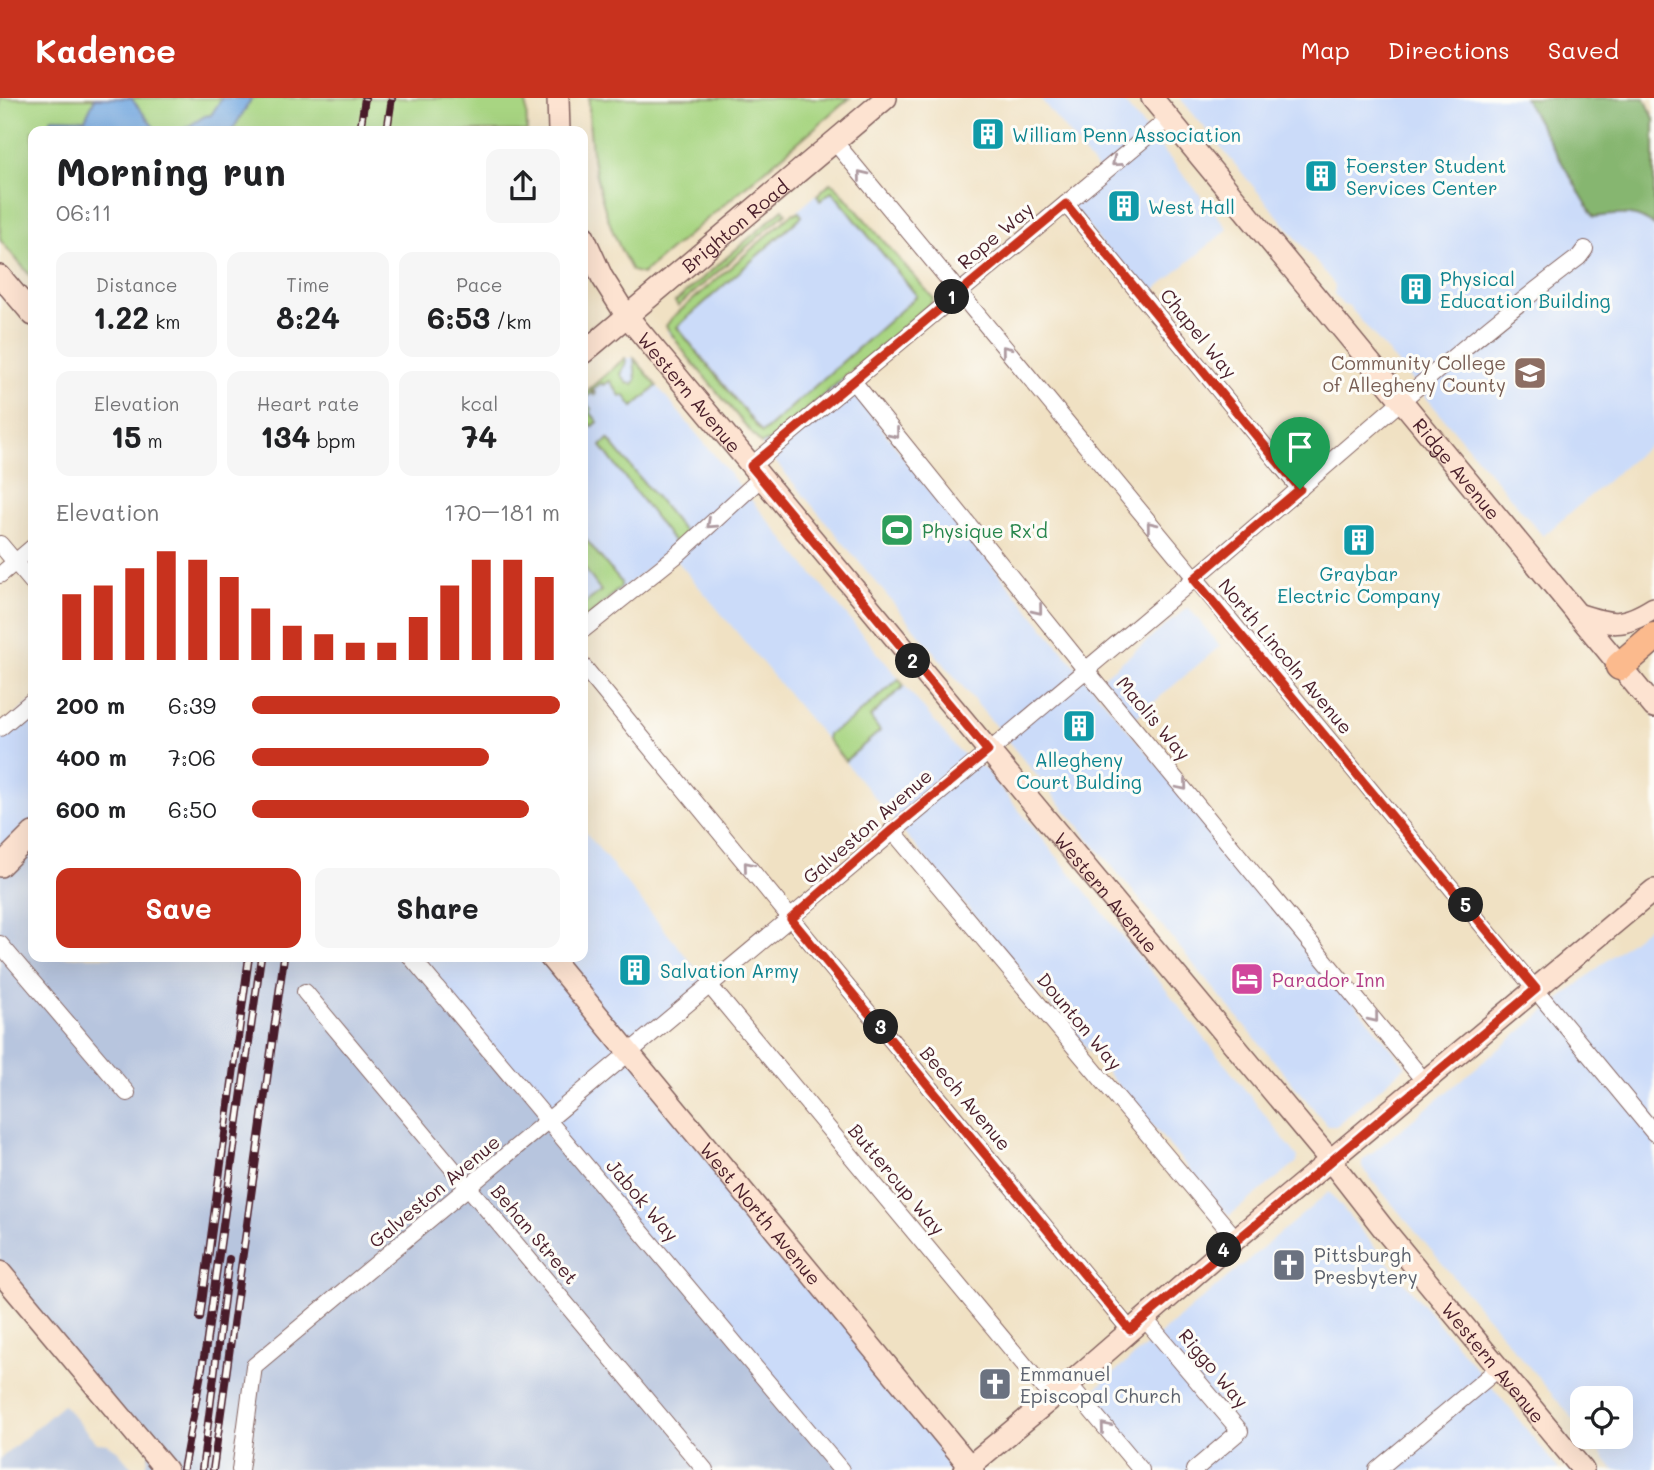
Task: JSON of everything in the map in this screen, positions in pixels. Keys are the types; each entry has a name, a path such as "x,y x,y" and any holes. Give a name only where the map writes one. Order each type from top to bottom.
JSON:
{"highway":[{"path":"1620,666 1654,637"}],"main road":[{"path":"558,98 559,126"},
{"name":"Brighton Road","path":"588,349 886,98"},
{"name":"Ridge Avenue","path":"1152,98 1654,707"},
{"name":"Western Avenue","path":"588,246 602,277 626,315 1330,1160 1583,1470"},
{"path":"0,277 28,309"},
{"path":"1577,614 1618,624 1636,619 1654,608"},
{"path":"0,866 28,838"},
{"path":"970,1469 1236,1239 1654,890"},
{"name":"West North Avenue","path":"554,962 970,1469"},
{"path":"0,1272 166,1470"}],"street":[{"name":"Rope Way","path":"588,626 677,555 756,472 852,380 1169,118"},
{"name":"North Lincoln Avenue","path":"834,141 1654,1133"},
{"name":"Chapel Way","path":"1066,204 1300,489"},
{"name":"Galveston Avenue","path":"240,1470 254,1366 550,1122 791,919 892,830 1579,257 1585,249"},
{"name":"Maolis Way","path":"852,380 1085,669 1425,1082"},
{"path":"0,544 28,577"},
{"path":"0,575 28,551"},
{"name":"Beech Avenue","path":"588,672 791,919 1138,1324"},
{"path":"0,728 28,704"},
{"name":"Dounton Way","path":"892,830 1236,1239"},
{"path":"0,944 127,1093"},
{"name":"Jabok Way","path":"415,962 841,1470"},
{"name":"Buttercup Way","path":"710,986 1052,1398"},
{"name":"Behan Street","path":"305,992 705,1470"},
{"name":"Riggo Way","path":"1138,1324 1240,1431 1194,1470"},
{"path":"1377,1470 1499,1368"},
{"path":"1069,1384 1141,1470"}],"shaded area":[{"path":"1040,98 1120,98 1228,229 1146,297 1070,205 1103,177"},
{"name":"Community College of Allegheny County","path":"1180,98 1608,98 1654,215 1654,441 1543,536 1348,305 1343,305 1334,294 1335,285"},
{"path":"830,183 835,185 933,298 931,303 844,378 915,472 1406,1066 1336,1126 1328,1126 667,331 667,324 672,318"},
{"path":"625,358 634,358 958,750 986,770 1168,992 1298,1157 1297,1162 1229,1216 669,551 588,618 588,389"},
{"path":"1188,607 1220,646 1134,719 1101,679"},
{"path":"28,704 28,838 0,866 0,728"},
{"path":"588,835 710,986 630,1053 965,1470 841,1470 415,962 588,962"},
{"path":"28,838 28,962 415,962 841,1470 145,1470 150,1451 0,1272 0,866"},
{"path":"1654,922 1654,1470 1614,1470 1597,1449 1633,1449 1633,1386 1570,1386 1570,1416 1362,1168 1362,1161"},
{"path":"1329,1192 1559,1470 1154,1470 1090,1393"},
{"path":"63,1405 97,1443 108,1444 118,1451 134,1470 0,1470 0,1459"}],"green space":[{"path":"0,98 526,98 527,126 28,126 28,273 0,240"},
{"path":"589,98 850,98 642,274 632,271 605,209 594,165"},
{"path":"1524,98 1645,98 1654,119 1654,226 1633,216 1594,217"},
{"path":"830,183 835,185 933,298 931,303 770,441 761,444 687,356 666,326 792,214 799,212 802,216 677,327 762,433 917,296 832,191 820,201 817,195"},
{"path":"783,209 786,213 678,306 675,302"},
{"path":"625,358 621,374 627,383 633,384 636,380 634,358 657,386 633,407 624,395 621,397 610,381 593,389 595,393 591,391 595,396 591,393 588,396 589,389"},
{"path":"588,406 598,422 592,427 589,423"},
{"path":"608,439 687,535 676,545 601,446"},
{"path":"588,542 621,582 621,587 588,617 588,601 601,591 588,573"},
{"path":"899,679 904,686 870,717 880,731 845,761 827,739 828,734 850,721"}],"water":[{"path":"95,98 131,98 153,126 48,126 52,118 85,119"},
{"path":"222,98 252,98 235,126 189,126 211,115"}],"railway":[{"path":"361,126 365,98"},
{"path":"388,126 392,98"},
{"path":"200,1318 248,962"},
{"path":"183,1470 206,1346 260,962"},
{"path":"213,1470 283,962"},
{"path":"202,1470 229,1259"}],"place":[{"name":"William Penn Association","path":"988,134"},
{"name":"Foerster Student Services Center","path":"1321,176"},
{"name":"West Hall","path":"1124,206"},
{"name":"Physical Education Building","path":"1416,289"},
{"name":"Community College of Allegheny County","path":"1530,373"},
{"name":"Physique Rx'd","path":"897,530"},
{"name":"Graybar Electric Company","path":"1359,540"},
{"name":"Allegheny Court Bulding","path":"1079,726"},
{"name":"Salvation Army","path":"635,970"},
{"name":"Parador Inn","path":"1247,979"},
{"name":"Pittsburgh Presbytery","path":"1289,1265"},
{"name":"Emmanuel Episcopal Church","path":"995,1384"}],"route":[{"path":"1066,204 1300,489 1194,579 1536,989 1130,1330 791,919 892,830 988,751 751,466 1066,204"}]}
